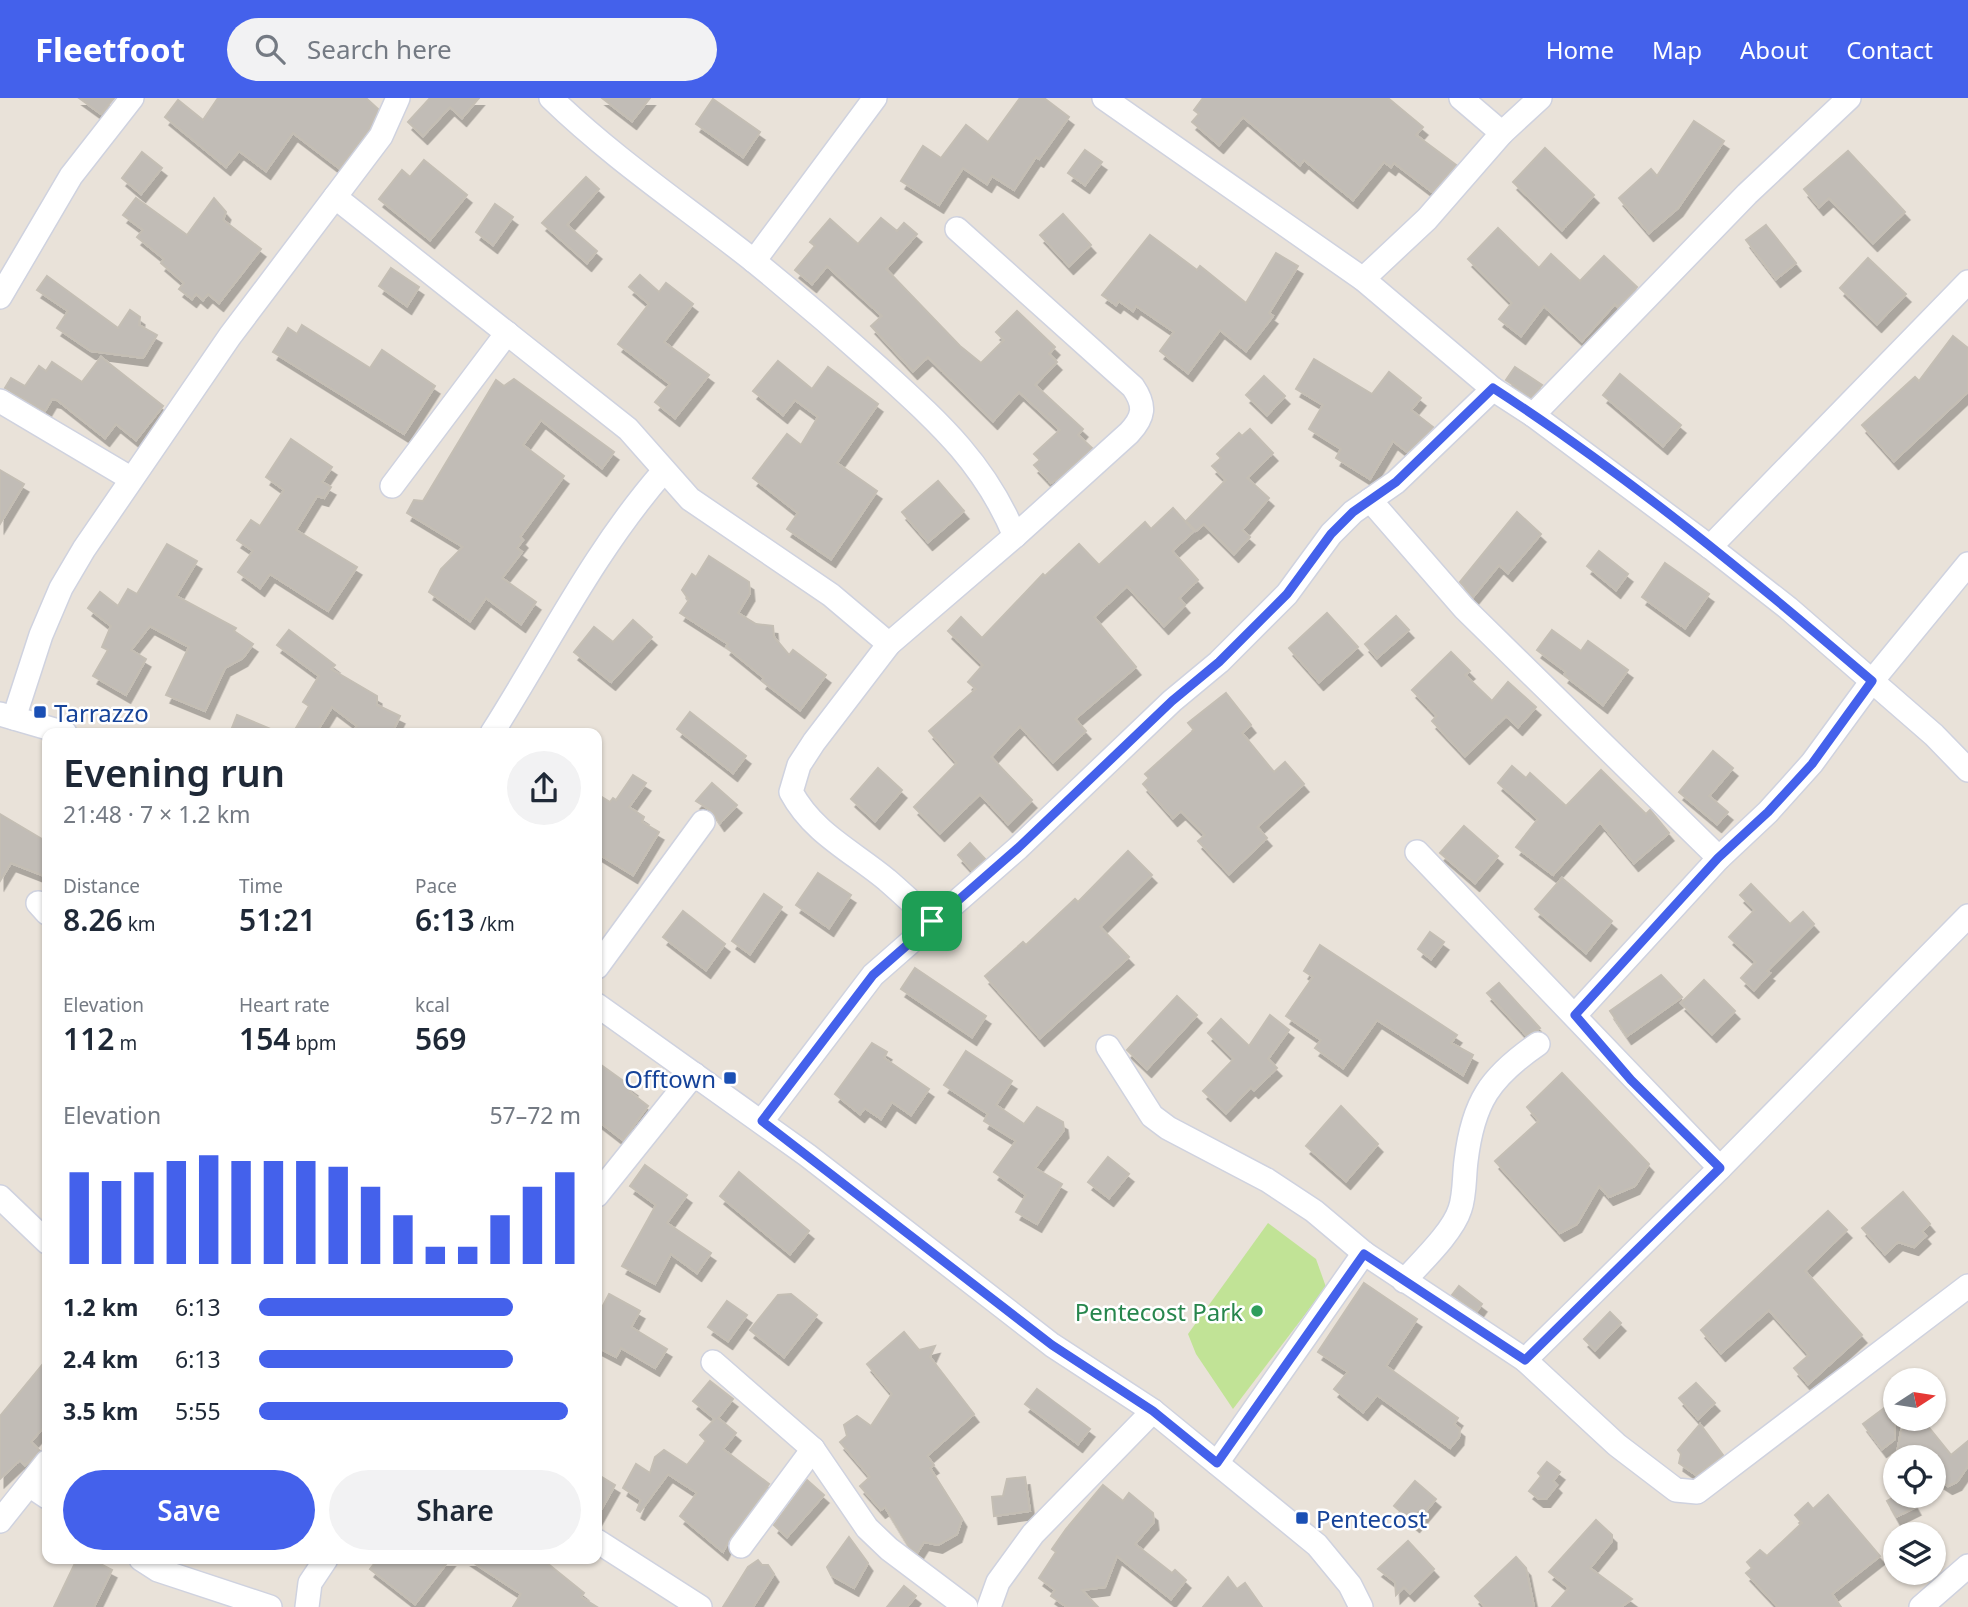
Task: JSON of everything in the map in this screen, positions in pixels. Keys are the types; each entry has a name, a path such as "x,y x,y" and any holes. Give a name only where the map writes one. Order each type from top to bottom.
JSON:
{"street":[{"path":"0,297 71,176 132,98"},
{"path":"48,728 7,716 61,588 130,478 230,336 382,136 398,98"},
{"path":"551,98 589,134 754,261 853,345 959,445 981,469 1015,536"},
{"path":"754,261 875,98"},
{"path":"1104,98 1130,106 1363,279 1493,388 1534,415 1710,547 1788,608 1934,734 1968,770"},
{"path":"1461,98 1502,133"},
{"path":"1363,279 1427,219 1502,133 1540,98"},
{"path":"1534,415 1746,194 1849,98"},
{"path":"335,197 628,429 663,472 690,499 831,595 889,644"},
{"path":"932,921 887,880 825,835 802,813 790,792 799,765 889,644 1015,536 1135,427 1141,420 1143,407 1133,387 957,229"},
{"path":"1710,547 1968,282"},
{"path":"392,486 507,333"},
{"path":"762,1121 873,975 1018,848 1172,701 1219,662 1287,594 1331,534 1370,500 1396,482 1493,388"},
{"path":"0,401 130,478"},
{"path":"495,728 561,616 614,534 663,472"},
{"path":"1370,500 1464,608 1718,858"},
{"path":"1575,1015 1718,858 1768,812 1812,764 1872,681 1968,564"},
{"path":"602,960 703,822"},
{"path":"1417,852 1575,1015 1631,1080 1720,1168"},
{"path":"1525,1360 1720,1168 1968,916"},
{"path":"602,1009 762,1121 1052,1345 1153,1411 1317,1545 1350,1585 1361,1607"},
{"path":"1404,1280 1441,1238 1460,1210 1469,1136 1474,1117 1489,1089 1507,1066 1538,1044"},
{"path":"1108,1047 1152,1116 1168,1128 1267,1180 1314,1210 1364,1254 1525,1360 1617,1445 1676,1490 1697,1492 1968,1286"},
{"path":"602,1189 694,1074"},
{"path":"0,1197 42,1237"},
{"path":"1217,1463 1364,1254"},
{"path":"713,1363 813,1449 867,1528 915,1571 982,1607 1033,1534 1153,1411"},
{"path":"741,1546 813,1449"},
{"path":"0,1521 38,1491"},
{"path":"602,1544 700,1607"},
{"path":"149,1564 158,1570 270,1607"},
{"path":"307,1607 310,1583 323,1564"},
{"path":"1922,1607 1968,1566"}],"green space":[{"name":"Pentecost Park","path":"1268,1223 1316,1259 1326,1287 1233,1409 1196,1354 1188,1334"}],"building":[{"path":"79,98 114,98 101,114"},
{"path":"218,98 366,98 378,109 369,129 339,168 293,133 266,171 239,151 226,167 165,117 178,100 203,120"},
{"path":"430,98 479,98 462,118 450,107 423,136 408,122"},
{"path":"602,98 650,98 632,121"},
{"path":"1020,98 1044,98 1069,117 1039,159 1036,157 1014,190 992,176 987,184 963,168 939,205 901,181 923,146 941,158 966,125 988,142"},
{"path":"1203,98 1388,98 1423,127 1416,135 1456,165 1432,192 1394,163 1391,167 1384,162 1353,200 1304,160 1300,165 1243,117 1219,145 1192,122 1199,114 1194,110"},
{"path":"713,99 760,132 743,157 696,124"},
{"path":"1694,121 1724,141 1678,208 1649,233 1619,198 1651,169 1657,176"},
{"path":"1545,148 1594,195 1562,230 1513,182"},
{"path":"1085,150 1102,162 1085,185 1068,173"},
{"path":"1848,151 1905,212 1873,243 1829,198 1819,207 1804,189"},
{"path":"142,152 162,168 141,194 122,178"},
{"path":"424,160 467,195 430,240 379,199 402,170 410,177"},
{"path":"586,177 599,189 567,225 597,251 587,263 542,223"},
{"path":"136,198 187,235 214,198 226,212 223,220 261,249 219,303 208,294 203,300 196,294 192,299 179,289 184,283 161,263 164,259 137,237 143,230 123,215"},
{"path":"495,204 513,217 493,245 476,232"},
{"path":"1063,214 1091,245 1069,266 1040,235"},
{"path":"881,218 897,231 904,223 917,234 886,269 960,346 981,363 1004,340 996,332 1017,311 1055,347 1049,354 1057,362 1035,385 1083,429 1078,435 1092,448 1051,483 1034,465 1040,460 1034,454 1060,430 1019,392 993,421 928,357 913,371 871,326 882,316 827,266 812,284 795,270 815,246 810,242 830,219 858,244"},
{"path":"1766,225 1796,263 1776,279 1746,240"},
{"path":"1498,228 1539,268 1551,254 1580,281 1604,256 1637,287 1618,307 1615,304 1582,341 1544,306 1521,336 1499,319 1512,303 1468,259"},
{"path":"1150,235 1197,270 1200,266 1246,303 1276,253 1298,266 1269,313 1273,316 1246,351 1220,330 1188,373 1160,351 1174,332 1136,306 1133,311 1119,301 1116,305 1102,295"},
{"path":"1868,258 1906,294 1877,324 1840,288"},
{"path":"391,268 419,287 407,306 379,286"},
{"path":"640,275 659,292 666,283 693,304 664,342 709,375 675,418 655,402 670,384 618,344 649,304 629,287"},
{"path":"47,276 118,328 130,310 140,317 139,325 157,335 143,358 91,351 57,328 68,311 37,290"},
{"path":"302,325 370,368 382,350 435,386 404,434 273,352 288,328 297,334"},
{"path":"1953,336 1968,348 1968,392 1894,461 1862,425 1915,377 1919,381"},
{"path":"101,357 163,406 136,440 116,424 105,438 57,400 52,399 45,411 5,388 11,378 25,386 39,366 46,371 52,362 82,382"},
{"path":"1314,359 1372,394 1389,372 1421,398 1411,410 1433,427 1407,452 1393,441 1370,479 1336,458 1341,449 1309,429 1323,405 1296,389"},
{"path":"778,361 812,389 828,367 878,404 837,463 877,491 831,559 787,529 798,513 753,478 787,434 801,445 818,417 795,400 783,415 753,391"},
{"path":"1515,367 1542,385 1531,397 1506,380"},
{"path":"1620,374 1681,425 1663,446 1603,395"},
{"path":"1264,376 1285,396 1267,415 1246,395"},
{"path":"514,379 614,452 602,468 541,420 523,445 564,476 520,537 523,540 517,548 522,552 502,578 536,602 521,624 486,598 470,621 429,592 441,569 463,547 407,513 414,500 423,501 496,380 504,386"},
{"path":"1250,429 1273,453 1247,478 1269,498 1242,530 1250,537 1234,554 1204,524 1196,531 1186,521 1226,480 1212,466 1221,458 1217,454 1239,433 1242,436"},
{"path":"291,439 332,467 322,482 331,487 324,498 317,496 296,530 357,567 328,611 270,574 260,588 238,572 253,551 237,540 251,520 260,526 284,490 266,477"},
{"path":"0,470 24,484 0,524"},
{"path":"938,481 964,511 928,542 902,512"},
{"path":"1173,508 1194,531 1172,551 1198,580 1179,598 1185,605 1164,626 1127,586 1094,617 1136,667 1075,719 1086,731 1053,762 1020,726 991,757 1032,800 1008,824 980,794 940,833 914,807 957,763 929,731 976,689 968,682 983,665 948,631 961,617 982,638 1043,574 1045,576 1079,544 1099,565 1145,522 1151,529"},
{"path":"1517,512 1541,534 1508,573 1499,565 1473,597 1460,582"},
{"path":"167,544 197,561 176,596 236,628 234,631 253,644 243,658 225,668 205,711 166,695 189,647 150,626 131,650 146,659 126,695 93,676 108,650 102,647 111,626 88,608 100,592 118,606 128,589 137,594"},
{"path":"1599,551 1628,574 1616,590 1587,566"},
{"path":"709,556 749,582 750,593 738,613 756,624 773,626 774,637 789,655 793,650 826,675 800,710 762,681 764,678 726,647 728,644 680,613 689,600 682,590 692,574 696,577"},
{"path":"1665,563 1709,594 1685,628 1642,597"},
{"path":"1327,613 1358,647 1319,682 1289,648"},
{"path":"1396,616 1409,630 1377,658 1365,644"},
{"path":"633,620 652,637 611,682 574,652 594,627 613,642"},
{"path":"289,630 335,665 331,669 377,696 377,705 400,716 394,728 356,728 357,726 332,707 319,728 296,728 309,706 303,702 319,676 277,645"},
{"path":"1552,630 1581,651 1588,641 1628,670 1603,705 1537,650"},
{"path":"1451,652 1470,671 1465,675 1492,701 1508,682 1536,707 1518,727 1506,716 1465,756 1432,721 1437,716 1412,690"},
{"path":"1226,693 1251,725 1242,733 1274,772 1285,762 1304,784 1257,827 1267,838 1229,874 1198,841 1205,835 1181,811 1173,818 1143,784 1149,778 1145,774 1194,730 1188,723"},
{"path":"690,712 746,756 733,773 677,729"},
{"path":"237,715 268,728 232,728"},
{"path":"1713,751 1733,768 1709,796 1728,812 1717,824 1679,792"},
{"path":"1512,766 1526,778 1530,773 1566,806 1601,770 1646,814 1650,810 1669,833 1634,863 1600,822 1553,875 1516,847 1538,819 1498,783"},
{"path":"878,768 902,790 875,821 851,799"},
{"path":"633,775 646,783 629,807 644,817 642,822 659,832 633,875 602,856 602,797 610,802 613,798 616,800"},
{"path":"712,783 737,805 720,823 712,811 696,801"},
{"path":"0,814 42,839 42,875 11,863 0,881"},
{"path":"1464,826 1498,856 1475,883 1440,853"},
{"path":"970,843 985,859 972,870 958,855"},
{"path":"1128,851 1152,875 1100,927 1129,957 1040,1038 985,976 1023,942 1026,945 1075,899 1078,902"},
{"path":"818,873 851,895 829,928 796,905"},
{"path":"1562,878 1612,921 1586,953 1535,909"},
{"path":"1751,884 1790,924 1803,912 1814,924 1767,971 1770,973 1754,990 1741,978 1756,962 1729,937 1755,910 1740,895"},
{"path":"764,894 782,907 750,954 732,941"},
{"path":"683,911 725,944 706,970 663,937"},
{"path":"1430,932 1444,942 1431,959 1418,949"},
{"path":"1320,945 1457,1035 1451,1043 1473,1055 1463,1075 1377,1020 1343,1068 1315,1048 1321,1040 1286,1016 1313,977 1304,971"},
{"path":"915,968 986,1016 972,1037 901,989"},
{"path":"1661,975 1682,997 1627,1036 1610,1011"},
{"path":"1704,980 1735,1011 1712,1034 1681,1003"},
{"path":"1499,983 1540,1028 1526,1035 1487,993"},
{"path":"1177,996 1197,1015 1147,1069 1127,1050"},
{"path":"1270,1015 1289,1030 1268,1059 1277,1068 1254,1090 1251,1087 1226,1113 1203,1091 1234,1059 1208,1033 1221,1019 1249,1046"},
{"path":"872,1043 887,1052 884,1058 929,1089 911,1115 892,1102 881,1119 865,1108 860,1114 835,1094"},
{"path":"966,1051 1012,1081 996,1105 1024,1124 1037,1107 1063,1122 1064,1130 1035,1168 1062,1184 1037,1224 1016,1212 1026,1195 994,1172 1016,1141 984,1121 988,1114 944,1085"},
{"path":"602,1066 633,1088 630,1092 648,1106 623,1140 602,1124"},
{"path":"1562,1073 1649,1164 1635,1186 1609,1197 1599,1186 1577,1224 1560,1233 1495,1161 1539,1121 1527,1107"},
{"path":"1341,1106 1378,1144 1346,1181 1306,1146"},
{"path":"1108,1157 1129,1174 1109,1198 1088,1182"},
{"path":"645,1165 687,1195 667,1223 711,1253 697,1273 671,1254 655,1284 622,1266 656,1205 630,1186"},
{"path":"739,1172 809,1231 790,1254 720,1196"},
{"path":"1903,1192 1930,1224 1922,1231 1926,1236 1914,1247 1898,1242 1885,1254 1862,1228"},
{"path":"1828,1211 1847,1230 1805,1271 1862,1335 1808,1384 1794,1368 1809,1355 1769,1310 1721,1353 1701,1330"},
{"path":"1364,1283 1417,1319 1386,1366 1458,1418 1454,1424 1460,1429 1459,1437 1450,1448 1377,1395 1363,1412 1334,1389 1348,1372 1318,1352"},
{"path":"1459,1286 1482,1304 1477,1311 1452,1295"},
{"path":"609,1294 640,1311 631,1327 667,1349 655,1368 621,1348 616,1357 602,1350 602,1307"},
{"path":"791,1294 817,1315 784,1357 750,1330 778,1295"},
{"path":"727,1301 747,1315 728,1341 708,1327"},
{"path":"1610,1312 1621,1323 1595,1350 1584,1339"},
{"path":"904,1332 919,1350 935,1346 930,1357 974,1414 927,1456 934,1465 930,1468 962,1519 957,1534 938,1545 924,1542 917,1553 910,1548 885,1507 881,1510 860,1486 870,1477 840,1442 847,1436 844,1425 857,1416 871,1426 892,1394 867,1364"},
{"path":"42,1365 42,1429 31,1442 40,1451 25,1465 20,1460 0,1479 0,1416"},
{"path":"710,1381 733,1399 718,1418 736,1433 723,1449 769,1484 723,1552 680,1516 697,1493 668,1474 640,1512 637,1510 641,1500 623,1488 636,1464 650,1473 655,1457 664,1450 687,1465 706,1441 700,1435 715,1419 693,1401"},
{"path":"1696,1383 1715,1403 1698,1419 1679,1398"},
{"path":"1037,1389 1090,1429 1078,1444 1025,1404"},
{"path":"1883,1409 1883,1432 1895,1432 1895,1439 1883,1445 1882,1449 1863,1424"},
{"path":"1700,1424 1723,1455 1696,1475 1679,1463 1681,1454 1678,1450"},
{"path":"1901,1432 1932,1432 1943,1445 1898,1445"},
{"path":"1968,1441 1968,1466 1957,1482 1948,1486 1946,1449 1951,1455"},
{"path":"1547,1462 1560,1472 1553,1481 1557,1485 1546,1499 1539,1499 1529,1491 1541,1476 1538,1473"},
{"path":"602,1477 615,1485 602,1508"},
{"path":"1025,1477 1030,1511 994,1516 992,1497 1003,1496 1007,1479"},
{"path":"807,1480 824,1495 787,1537 774,1525"},
{"path":"1415,1481 1436,1499 1415,1524 1394,1506"},
{"path":"1103,1485 1123,1501 1129,1493 1153,1513 1154,1522 1135,1544 1172,1573 1175,1570 1186,1580 1171,1599 1117,1556 1105,1587 1082,1590 1098,1607 1067,1607 1051,1596 1055,1590 1039,1578 1056,1552 1052,1549"},
{"path":"1828,1495 1880,1556 1832,1594 1841,1607 1778,1607 1746,1573 1752,1568 1747,1562 1760,1550 1767,1556 1802,1523 1795,1515 1808,1503 1813,1509"},
{"path":"1891,1508 1914,1508 1896,1517"},
{"path":"1596,1520 1612,1535 1612,1541 1590,1568 1632,1599 1621,1607 1552,1607 1569,1588 1549,1572"},
{"path":"849,1537 868,1563 854,1588 831,1575 827,1567"},
{"path":"1408,1541 1434,1569 1410,1593 1404,1587 1396,1595 1395,1582 1378,1569"},
{"path":"1516,1557 1526,1568 1534,1607 1485,1607 1475,1596"},
{"path":"758,1560 762,1565 768,1565 774,1574 753,1607 723,1607 748,1567"},
{"path":"75,1564 101,1564 112,1570 94,1607 54,1607"},
{"path":"374,1564 446,1564 415,1604 370,1569"},
{"path":"476,1564 548,1564 584,1593 581,1597 597,1607 513,1607 521,1594"},
{"path":"1228,1577 1237,1589 1245,1583 1262,1607 1203,1607"},
{"path":"904,1586 916,1596 907,1607 887,1607"}],"place":[{"name":"Tarrazzo","path":"40,712"},
{"name":"Offtown","path":"730,1078"},
{"name":"Pentecost Park","path":"1257,1311"},
{"name":"Pentecost","path":"1302,1518"}],"route":[{"path":"1493,388 1534,415 1710,547 1788,608 1872,681 1812,764 1768,812 1718,858 1575,1015 1631,1080 1720,1168 1525,1360 1364,1254 1336,1298 1250,1412 1217,1463 1153,1411 1052,1345 762,1121 873,975 932,921 1018,848 1172,701 1219,662 1287,594 1331,534 1353,512 1396,482 1493,388"}]}
